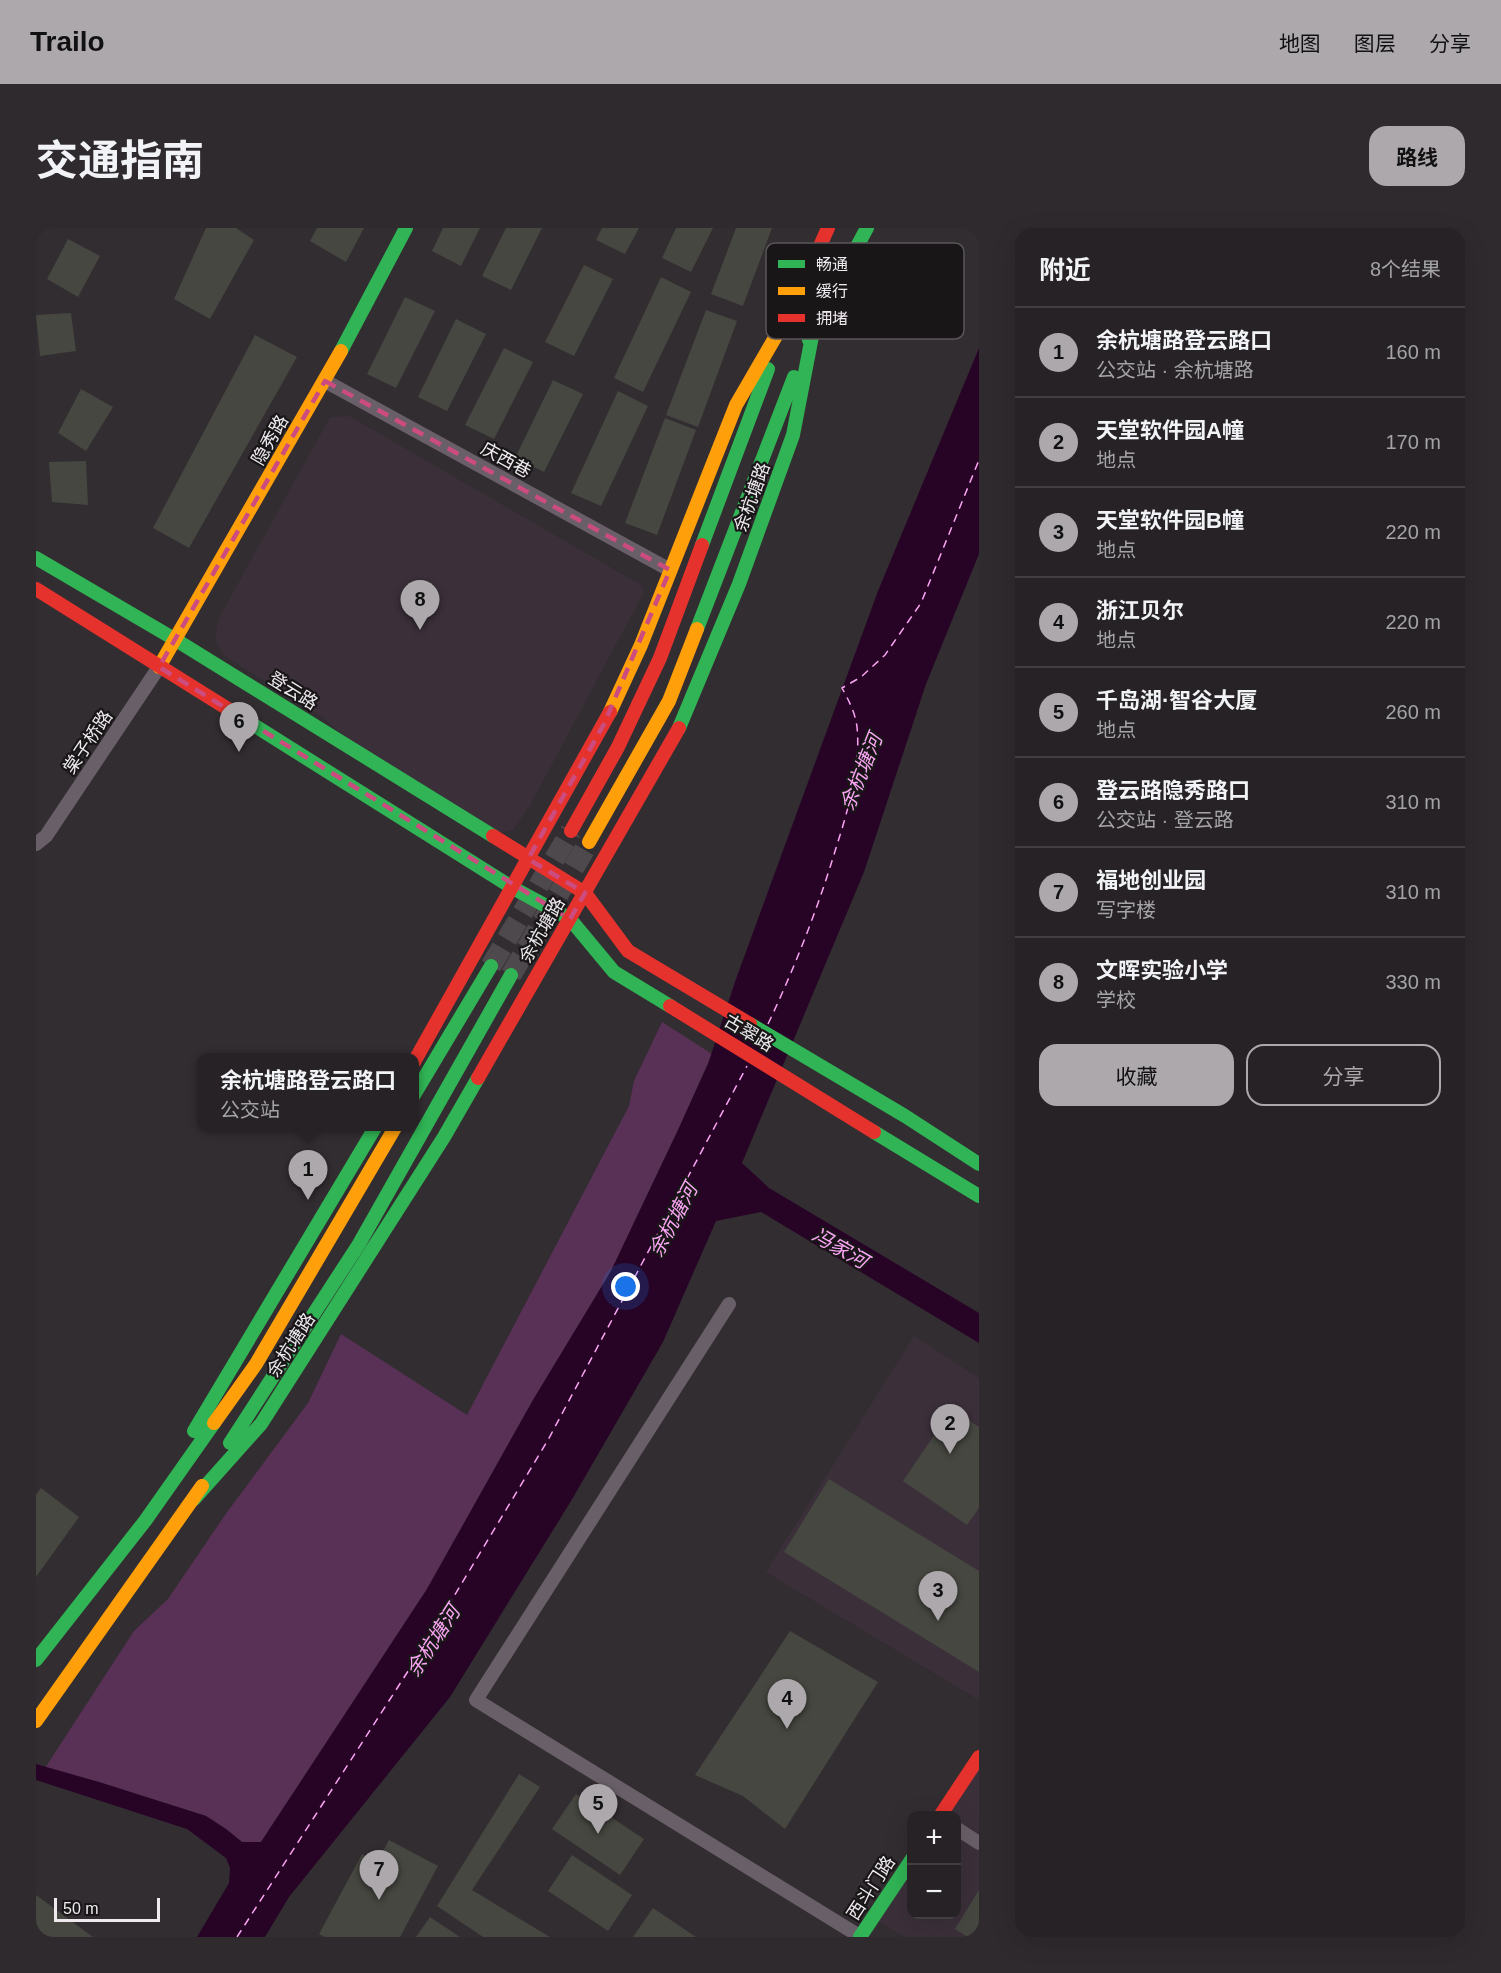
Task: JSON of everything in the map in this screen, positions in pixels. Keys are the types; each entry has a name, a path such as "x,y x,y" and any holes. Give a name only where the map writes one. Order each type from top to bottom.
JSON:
{"main road":[{"name":"隐秀路","path":"159,667 325,381 406,228"},
{"name":"余杭塘路","path":"821,243 828,228"},
{"name":"余杭塘路","path":"859,243 867,228"},
{"name":"余杭塘路","path":"419,1053 604,724 641,645 736,405 775,339"},
{"name":"余杭塘路","path":"571,831 618,747 660,658 780,339"},
{"name":"余杭塘路","path":"588,842 669,701 809,339"},
{"name":"余杭塘路","path":"194,1499 261,1424 444,1137 684,719 735,594 793,435 811,339"},
{"name":"登云路","path":"36,558 176,640 528,859"},
{"path":"36,589 513,888"},
{"name":"古翠路","path":"528,859 585,893 628,951 905,1116 979,1164"},
{"name":"古翠路","path":"513,888 570,919 614,972 979,1196"},
{"name":"余杭塘路","path":"419,1087 491,966"},
{"name":"余杭塘路","path":"36,1720 194,1499 359,1244 511,975"},
{"name":"余杭塘路","path":"145,1521 212,1399 373,1131"},
{"name":"余杭塘路","path":"36,1660 145,1521 256,1364 393,1131"},
{"path":"943,1811 979,1757"},
{"name":"西斗门路","path":"861,1937 908,1865"}],"street":[{"name":"庆西巷","path":"325,381 670,570"},
{"name":"棠子桥路","path":"41,840 159,667"},
{"path":"729,1304 476,1700 861,1937"},
{"path":"961,1831 979,1843"}],"highlighted area":[{"path":"325,381 670,570 604,724 528,859 585,893 570,919 159,667"}],"shaded area":[{"path":"349,416 641,585 644,592 529,807 513,830 496,834 362,752 322,717 225,656 215,640 218,620 324,428 331,417"},
{"path":"662,1022 712,1054 611,1271 533,1400 427,1589 261,1842 242,1842 206,1816 99,1782 45,1768 134,1631 168,1599 225,1515 308,1403 341,1334 467,1415 629,1106 634,1081"},
{"path":"914,1336 979,1378 979,1700 766,1572"},
{"path":"979,1757 979,1937 904,1937 873,1917 907,1865 907,1919 961,1919 961,1811 943,1811"}],"water":[{"path":"979,348 979,554 926,684 864,872 742,1163 769,1188 979,1313 979,1343 761,1212 716,1221 663,1342 571,1501 450,1697 289,1897 265,1937 197,1937 229,1883 230,1868 226,1858 187,1829 36,1780 36,1764 206,1816 242,1842 261,1842 427,1589 533,1400 611,1271 708,1064 736,979 878,591"}],"building":[{"path":"206,228 236,228 254,240 210,319 174,299"},
{"path":"317,228 364,228 346,262 310,241"},
{"path":"443,228 480,228 461,266 432,251"},
{"path":"506,228 542,228 511,290 482,276"},
{"path":"602,228 639,228 625,254 596,240"},
{"path":"676,228 713,228 691,272 662,258"},
{"path":"736,228 772,228 743,306 711,294"},
{"path":"68,239 100,256 78,297 47,279"},
{"path":"584,265 613,279 574,356 545,342"},
{"path":"661,277 691,292 643,392 614,378"},
{"path":"405,297 435,311 396,388 367,374"},
{"path":"706,310 737,321 698,427 666,415"},
{"path":"71,313 76,351 40,356 36,315"},
{"path":"456,319 486,334 447,411 418,397"},
{"path":"255,335 297,357 189,548 153,528"},
{"path":"504,348 533,362 494,439 465,425"},
{"path":"553,380 583,394 544,472 515,458"},
{"path":"81,389 113,407 86,451 58,433"},
{"path":"618,391 648,406 601,506 571,493"},
{"path":"665,418 696,430 657,535 625,523"},
{"path":"86,461 88,505 52,502 49,462"},
{"path":"952,1409 979,1427 979,1508 967,1525 903,1481"},
{"path":"829,1479 979,1571 979,1672 784,1552"},
{"path":"41,1488 79,1517 36,1577 36,1495"},
{"path":"790,1631 878,1682 785,1829 743,1796 695,1775"},
{"path":"519,1774 540,1787 472,1890 550,1937 483,1937 437,1906"},
{"path":"576,1794 644,1839 620,1875 552,1829"},
{"path":"389,1840 438,1866 400,1937 325,1937 319,1934 362,1854 377,1862"},
{"path":"572,1855 632,1895 608,1931 548,1891"},
{"path":"979,1890 979,1937 968,1937 955,1929"},
{"path":"36,1895 93,1937 36,1937"},
{"path":"653,1908 696,1937 633,1937"},
{"path":"430,1917 460,1937 416,1937"}],"ferry route":[{"path":"768,1024 814,915 849,804 858,742 853,711 842,688 861,677 885,655 921,603 979,460"},
{"path":"237,1937 421,1651 548,1440 747,1066"}],"tunnel":[{"path":"491,966 571,831"},
{"path":"511,975 589,842"}],"traffic: fast":[{"path":"341,351 406,228"},
{"path":"859,243 867,228"},
{"path":"679,728 739,584 793,435 811,339"},
{"path":"702,545 768,369"},
{"path":"697,629 794,377"},
{"path":"36,558 176,640 493,836"},
{"path":"236,714 513,888 570,919 614,972 670,1006"},
{"path":"419,1087 491,966"},
{"path":"230,1443 359,1244 511,975"},
{"path":"750,1024 905,1116 979,1164"},
{"path":"194,1499 261,1424 444,1137 478,1078"},
{"path":"194,1431 373,1131"},
{"path":"874,1132 979,1196"},
{"path":"36,1660 145,1521 214,1423"},
{"path":"860,1937 908,1865"}],"traffic: slow":[{"path":"610,712 641,645 736,405 774,339"},
{"path":"159,667 341,351"},
{"path":"589,842 669,701 697,629"},
{"path":"214,1423 256,1364 393,1131"},
{"path":"36,1721 202,1486"}],"traffic: jam":[{"path":"821,243 828,228"},
{"path":"571,831 618,747 660,658 702,545"},
{"path":"36,589 236,714"},
{"path":"419,1053 610,712"},
{"path":"478,1078 679,728"},
{"path":"493,836 585,893 628,951 750,1024"},
{"path":"670,1006 874,1132"},
{"path":"943,1811 979,1757"}],"place":[{"name":"文晖实验小学","path":"420,630"},
{"name":"登云路隐秀路口","path":"239,752"},
{"name":"余杭塘路登云路口","path":"308,1200"},
{"name":"天堂软件园A幢","path":"950,1454"},
{"name":"天堂软件园B幢","path":"938,1621"},
{"name":"浙江贝尔","path":"787,1729"},
{"name":"千岛湖·智谷大厦","path":"598,1834"},
{"name":"福地创业园","path":"379,1900"}],"water label":[{"name":"余杭塘河","path":"861,772"},
{"name":"余杭塘河","path":"673,1220"},
{"name":"冯家河","path":"840,1248"},
{"name":"余杭塘河","path":"433,1641"}]}
